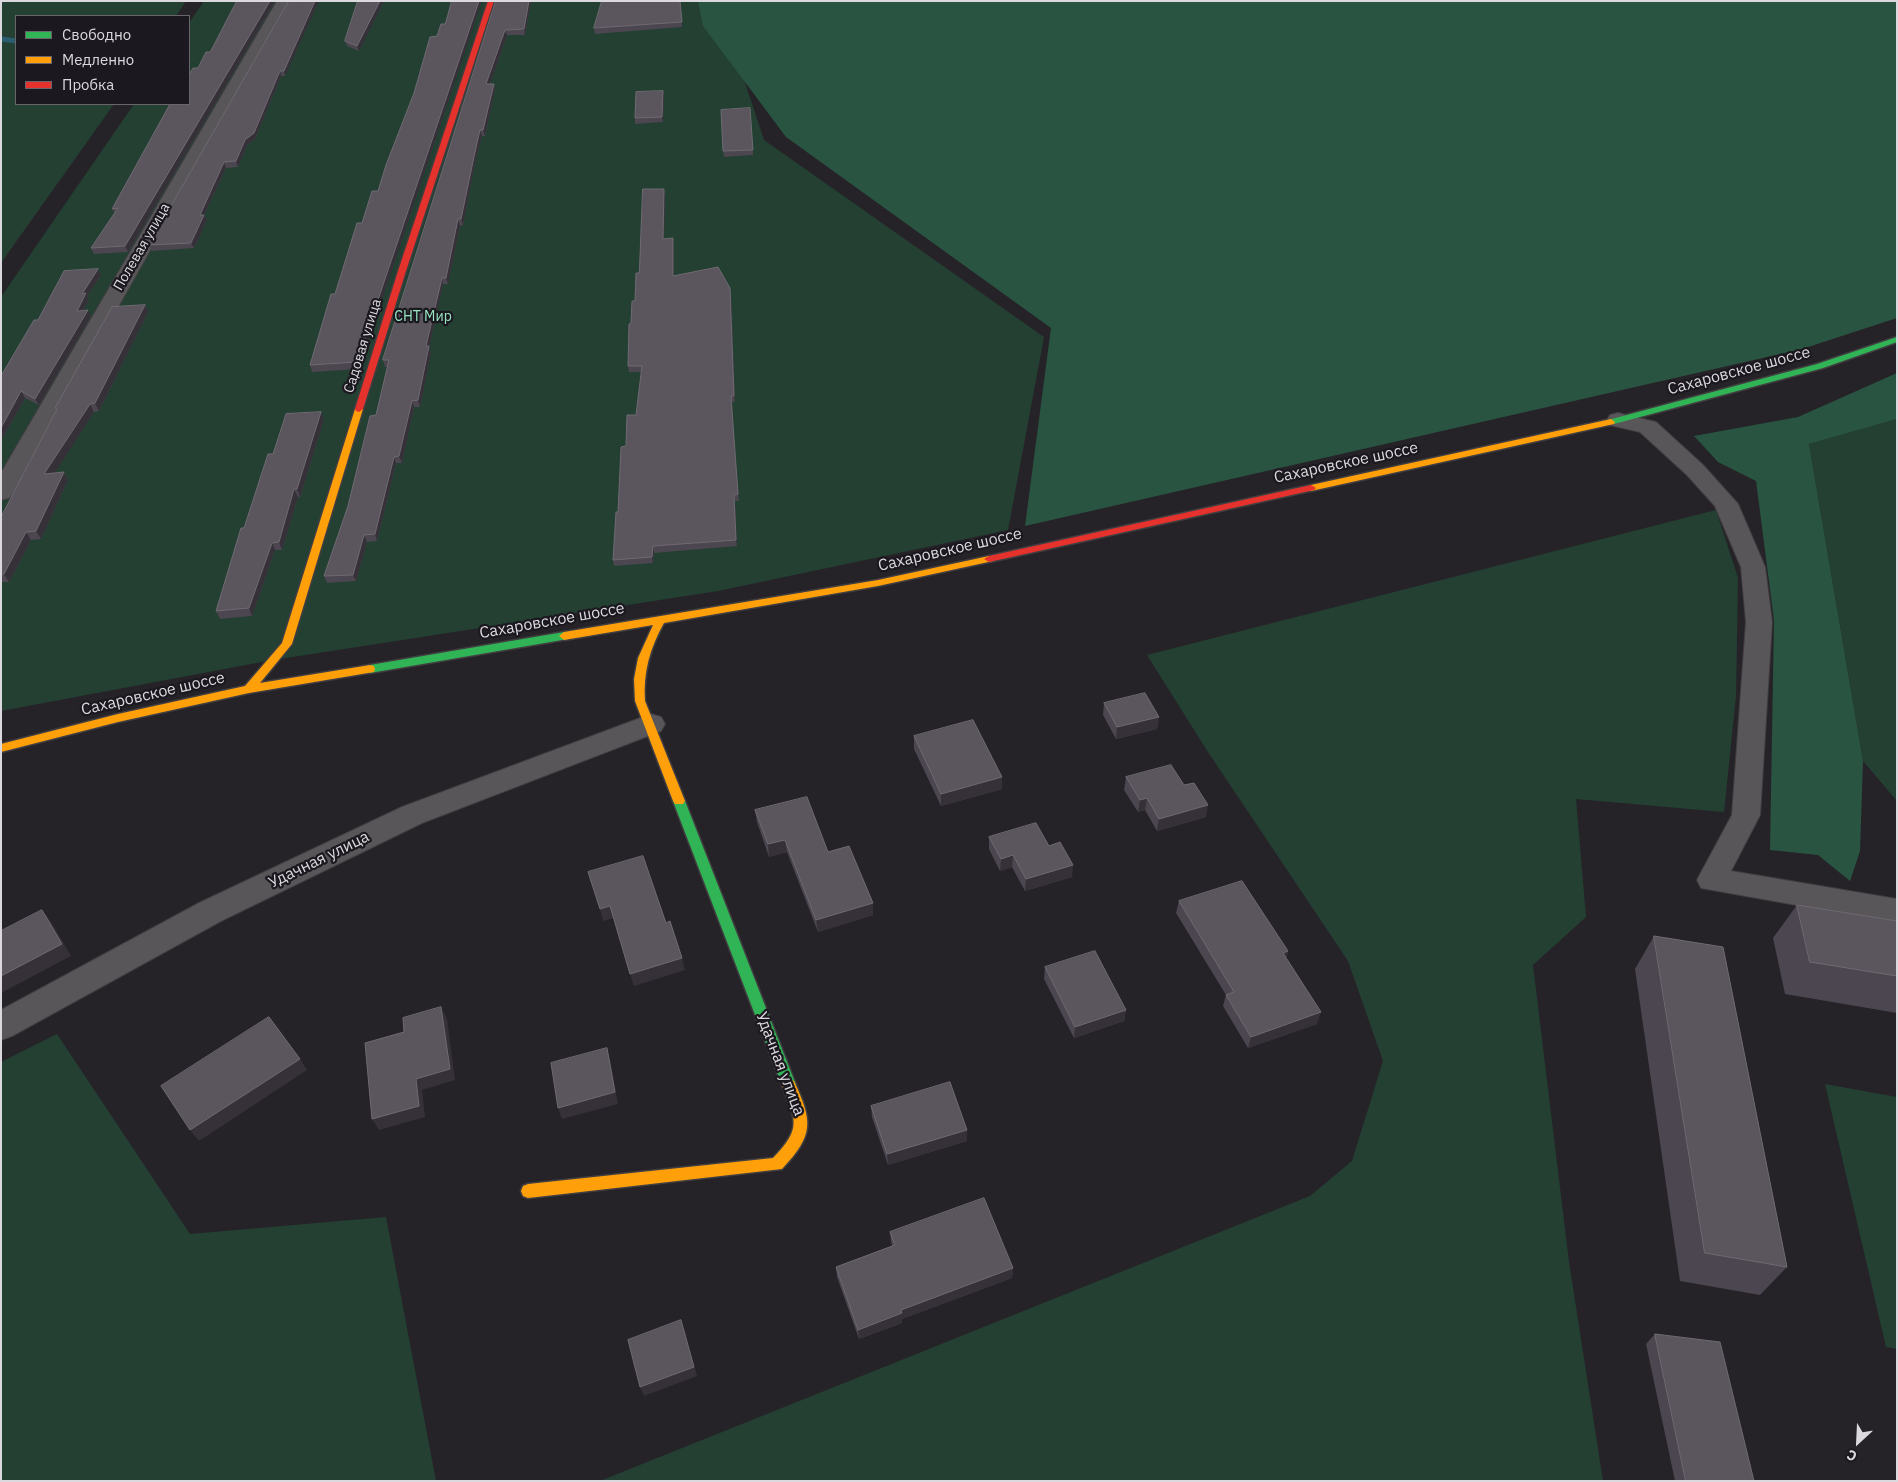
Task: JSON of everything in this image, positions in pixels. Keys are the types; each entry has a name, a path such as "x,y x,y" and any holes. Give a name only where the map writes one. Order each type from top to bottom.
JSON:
{"street":[{"name":"Полевая улица","path":"1,493 284,1"},
{"name":"Садовая улица","path":"249,689 287,644 402,271 490,1"},
{"name":"Сахаровское шоссе","path":"1,748 127,716 249,689 878,583 1618,420 1820,366 1897,339"},
{"path":"1618,420 1648,428 1695,470 1726,504 1753,567 1759,622 1746,815 1712,880 1897,911"},
{"name":"Удачная улица","path":"528,1191 776,1164 796,1145 803,1121 640,700 637,688 648,640 661,619"},
{"name":"Удачная улица","path":"1,1026 210,912 412,815 650,724"}],"green space":[{"path":"1,1 186,1 177,15 15,15 15,105 113,105 1,263"},
{"name":"СНТ Мир","path":"204,1 718,1 764,140 1044,337 1008,530 718,591 267,661 1,711 1,297 133,105 190,105 190,22"},
{"path":"698,1 1897,1 1897,318 1802,349 1025,526 1051,328 786,137 703,26"},
{"path":"1897,373 1897,419 1809,444 1863,761 1860,851 1850,881 1818,855 1770,850 1774,620 1756,481 1718,462 1694,436 1798,417"},
{"path":"1897,419 1897,801 1863,761 1809,444"},
{"path":"1716,510 1738,578 1736,696 1724,812 1576,799 1586,917 1533,965 1569,1262 1603,1481 600,1481 1310,1196 1352,1161 1383,1061 1348,961 1206,749 1147,655"},
{"path":"57,1034 190,1234 386,1217 436,1481 1,1481 1,1062"},
{"path":"1825,1084 1897,1097 1897,1349 1886,1347"}],"building":[{"path":"237,1 270,1 125,246 91,248 118,208 112,209 169,105 190,105 190,73 193,68 198,68 206,52 210,52"},
{"path":"289,1 315,1 284,71 280,71 254,133 245,140 236,161 224,162 200,215 204,215 191,243 149,245"},
{"path":"358,1 380,1 357,46 345,41"},
{"path":"452,1 479,1 357,362 310,365 331,294 335,294 357,223 362,223 372,191 378,191 414,93 430,37 437,36 441,24 445,24"},
{"path":"496,1 529,1 524,29 505,30 486,84 494,84 483,130 480,130 461,219 458,219 446,278 442,278 426,346 429,346 418,400 412,401 399,456 394,457 375,534 364,535 353,575 324,576 348,506 370,416 376,415 389,360 383,360"},
{"path":"602,1 680,1 682,22 594,28"},
{"path":"663,91 662,117 635,118 636,92"},
{"path":"750,108 753,150 723,151 721,110"},
{"path":"643,189 664,189 663,239 673,238 673,276 718,267 730,288 734,396 731,396 738,494 734,495 736,540 653,546 652,557 613,560 616,512 618,512 621,447 626,446 627,415 636,415 642,366 628,366 629,324 631,323 632,301 635,301 636,273 639,273"},
{"path":"98,269 82,294 86,293 77,311 88,310 35,399 21,391 1,428 1,376 34,320 38,320 64,271"},
{"path":"145,305 95,403 90,404 44,474 64,472 36,531 26,532 4,574 1,574 1,517 57,409 55,408 112,307"},
{"path":"321,412 297,489 294,489 279,542 272,543 249,608 216,611 241,528 244,528 268,454 273,454 286,414"},
{"path":"1145,693 1159,717 1117,727 1104,703"},
{"path":"973,720 1002,777 941,794 914,736"},
{"path":"1171,765 1184,785 1194,783 1208,805 1159,819 1147,798 1140,800 1126,777"},
{"path":"807,797 828,852 849,846 873,903 816,920 785,840 768,844 755,810"},
{"path":"1036,823 1049,846 1060,842 1073,865 1026,879 1013,855 1001,859 989,837"},
{"path":"643,856 666,923 670,921 682,958 630,974 610,906 600,909 588,872"},
{"path":"1242,881 1288,951 1283,953 1321,1012 1251,1037 1226,995 1234,992 1179,901"},
{"path":"1797,905 1897,921 1897,976 1810,962"},
{"path":"42,910 62,944 1,976 1,931"},
{"path":"1654,936 1723,947 1787,1267 1705,1253"},
{"path":"1095,951 1126,1010 1075,1027 1045,967"},
{"path":"441,1007 450,1069 416,1079 419,1106 372,1119 365,1043 404,1032 403,1018"},
{"path":"269,1017 300,1059 190,1130 161,1086"},
{"path":"607,1048 615,1092 558,1108 551,1063"},
{"path":"950,1082 967,1130 887,1154 871,1106"},
{"path":"984,1198 1013,1268 901,1310 902,1313 858,1330 836,1267 895,1245 890,1232"},
{"path":"681,1320 694,1367 640,1387 628,1340"},
{"path":"1655,1334 1720,1342 1754,1481 1686,1481"}],"waterway":[{"path":"1,39 15,41"}],"traffic: fast":[{"path":"1611,422 1820,366 1897,339"},
{"path":"370,669 564,636"},
{"path":"679,801 789,1085"}],"traffic: slow":[{"path":"249,689 287,644 359,409"},
{"path":"1311,488 1611,422"},
{"path":"564,636 878,583 989,559"},
{"path":"661,619 650,638 643,658 639,679 640,701 679,801"},
{"path":"1,748 118,718 249,689 370,669"},
{"path":"528,1191 777,1164 788,1153 800,1135 801,1119 789,1085"}],"traffic: jam":[{"path":"359,409 402,271 491,1"},
{"path":"989,559 1311,488"}]}
